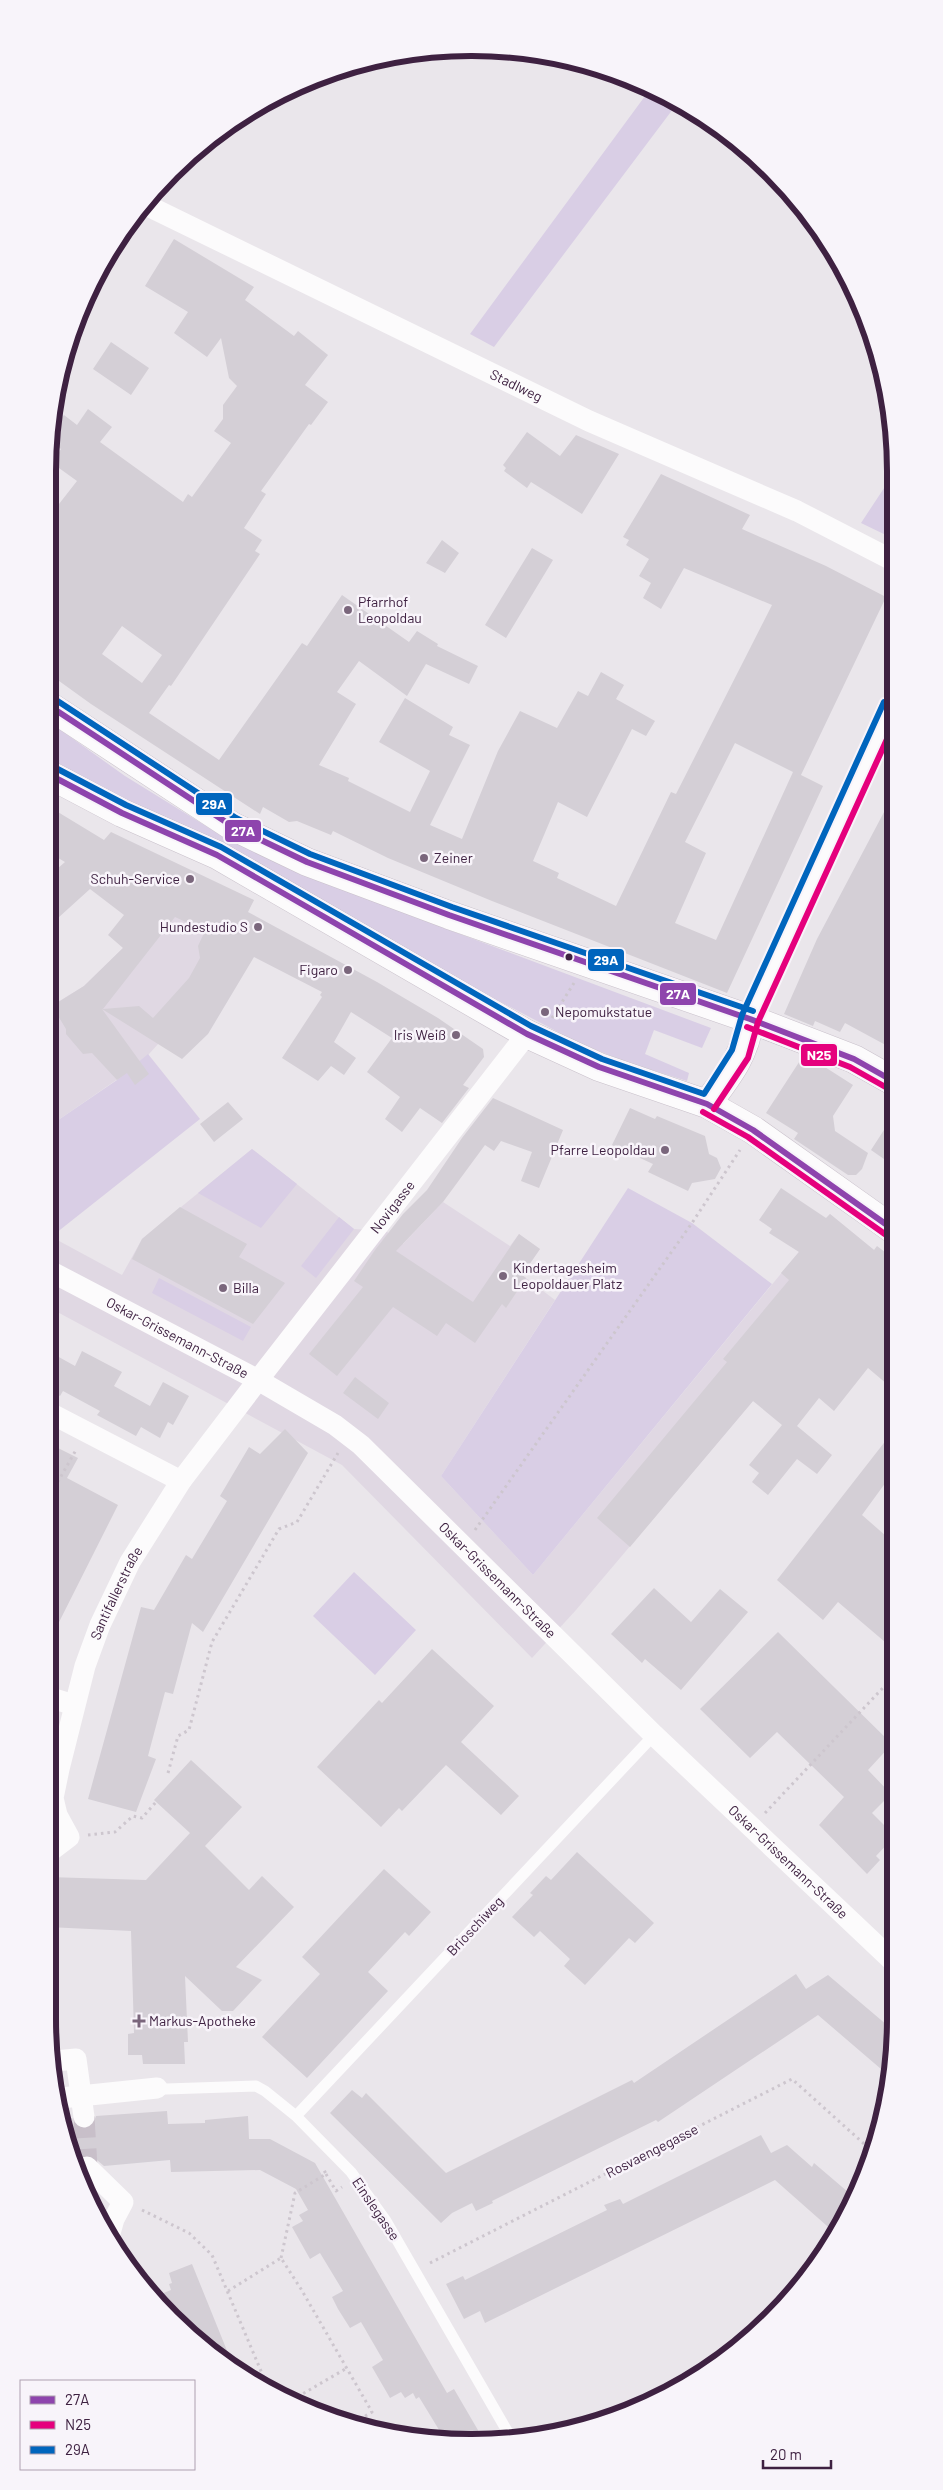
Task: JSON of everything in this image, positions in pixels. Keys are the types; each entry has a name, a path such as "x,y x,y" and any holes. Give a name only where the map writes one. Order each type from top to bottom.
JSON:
{"street":[{"name":"Stadlweg","path":"151,208 589,421 798,511 887,557"},
{"path":"56,710 232,826 307,862 586,963 750,1019 854,1059 887,1078"},
{"path":"707,1104 735,1066 748,1039 750,1019 887,717"},
{"path":"56,778 122,814 217,855 533,1037 599,1067 707,1104 753,1130 887,1225"},
{"name":"Novigasse","path":"258,1380 533,1037"},
{"name":"Oskar-Grissemann-Straße","path":"56,1274 258,1380 349,1435 373,1456 654,1735 887,1955"},
{"name":"Santifallerstraße","path":"56,1785 74,1705 91,1649 119,1582 144,1538 181,1481 258,1380"},
{"path":"56,1416 181,1481"},
{"path":"56,1699 74,1705"},
{"name":"Santifallerstraße","path":"56,1812 69,1837"},
{"path":"56,1847 69,1837"},
{"path":"59,2061 76,2059 71,2097 84,2117"},
{"path":"71,2097 162,2088"},
{"path":"87,2167 123,2202 112,2226"}],"lane":[{"name":"Brioschiweg","path":"296,2116 654,1735"},
{"name":"Einslegasse","path":"162,2088 256,2086 266,2091 296,2116 351,2172 386,2221 508,2432"}],"path":[{"path":"533,1037 586,963"},
{"path":"482,1520 692,1223 753,1130"},
{"path":"56,1485 86,1431"},
{"path":"168,1773 178,1736 189,1730 212,1642 279,1530 297,1522 349,1435"},
{"path":"751,1827 887,1683"},
{"path":"69,1837 115,1832 132,1816 142,1818 156,1802"},
{"name":"Rosvaengegasse","path":"415,2270 792,2079 867,2146"},
{"path":"228,2291 281,2258 295,2193 326,2174 322,2167"},
{"path":"123,2202 176,2226 201,2242 212,2255 264,2378"},
{"path":"281,2258 302,2289 372,2412 360,2419"},
{"path":"299,2396 346,2368"}],"shaded area":[{"path":"646,95 673,109 494,347 470,334"},
{"path":"887,484 887,536 861,523"},
{"path":"56,727 125,776 214,831 313,879 711,1028 702,1048 654,1030 645,1054 689,1073 687,1081 626,1062 579,1043 56,769"},
{"path":"254,900 193,1005 141,1063 56,1121 56,1003 84,986 123,948 155,911"},
{"path":"148,1054 200,1119 56,1233 56,1122 117,1080"},
{"path":"252,1149 354,1229 386,1231 403,1244 443,1202 510,1246 519,1234 540,1249 522,1275 555,1300 441,1476 533,1575 830,1214 874,1250 753,1401 576,1610 532,1658 342,1465 56,1311 56,1239 122,1275 142,1239"},
{"path":"252,1149 297,1184 261,1228 198,1193"},
{"path":"628,1188 692,1223 772,1284 533,1575 441,1476"},
{"path":"339,1217 354,1229 316,1278 301,1266"},
{"path":"159,1278 251,1327 243,1341 152,1293"},
{"path":"354,1572 416,1630 375,1675 313,1616"}],"building":[{"path":"174,239 254,287 245,300 294,336 298,331 328,355 305,385 328,402 311,425 309,424 261,491 266,494 244,528 262,540 255,551 260,554 171,686 169,685 149,713 219,760 302,643 307,646 342,595 409,642 417,631 438,644 437,646 478,666 469,684 426,664 407,696 359,661 337,692 356,704 319,765 349,778 348,781 410,812 430,771 379,742 405,698 453,727 449,735 470,745 430,825 462,839 498,751 520,711 557,728 578,691 588,696 601,672 624,685 616,699 655,721 646,736 632,729 587,817 558,802 533,861 559,873 557,878 616,906 671,792 676,794 772,605 684,568 661,609 643,598 651,583 639,576 649,559 626,545 629,540 623,537 661,474 750,515 742,529 826,566 886,597 801,775 823,786 727,993 492,901 388,858 333,831 331,835 297,821 289,822 263,807 260,814 91,704 56,679 56,508 77,481 56,466 57,456 61,449 57,446 60,421 64,415 77,425 88,409 112,427 100,442 183,502 188,494 192,497 231,443 214,431 223,419 223,405 237,386 229,378 221,338 207,357 174,333 188,312 145,286","holes":["122,626 162,655 142,683 102,654","735,743 793,772 716,940 675,923 706,853 685,842"]},
{"path":"111,342 149,368 131,395 93,369"},
{"path":"527,432 560,456 576,435 619,454 582,514 531,482 527,488 504,471 506,468 503,465"},
{"path":"442,540 459,553 445,573 426,563"},
{"path":"532,548 553,560 506,638 485,625"},
{"path":"887,806 887,1002 884,1009 887,1011 887,1046 845,1023 840,1032 815,1021 813,1026 784,1014 817,939"},
{"path":"56,811 104,840 111,832 254,900 248,912 377,982 438,1018 483,1049 484,1057 463,1085 469,1088 442,1123 420,1108 402,1132 385,1119 400,1097 367,1072 392,1038 351,1012 334,1042 356,1058 344,1075 331,1066 318,1081 282,1058 322,997 320,995 322,992 254,957 208,1034 182,1059 102,1009 149,1074 135,1085 127,1073 117,1080 92,1053 83,1054 66,1034 66,1029 56,1013 56,1004 84,986 123,948 108,935 124,915 90,889 58,918 56,916 56,870 65,862 56,857","holes":["175,917 205,931 198,946 200,958 189,978 153,1018 139,1006 103,1009"]},
{"path":"803,1056 817,1062 853,1085 833,1116 835,1131 868,1153 862,1169 856,1175 848,1175 794,1139 798,1133 766,1113"},
{"path":"493,1098 563,1130 539,1188 521,1181 532,1152 501,1141 494,1151 485,1145 443,1202 396,1251 473,1302 519,1234 540,1249 522,1275 526,1278 506,1308 502,1304 475,1343 446,1323 437,1336 393,1307 337,1376 309,1354 363,1287 354,1281 375,1250 403,1214 427,1190 462,1138"},
{"path":"228,1102 243,1119 214,1142 200,1124"},
{"name":"Pfarre Leopoldau","path":"630,1108 655,1119 657,1116 705,1136 709,1154 717,1158 721,1168 715,1179 692,1183 688,1191 648,1172 653,1164 612,1145"},
{"path":"887,1125 887,1161 871,1150"},
{"path":"781,1188 826,1218 830,1214 874,1250 877,1246 887,1254 887,1384 868,1368 834,1411 819,1398 797,1426 832,1455 817,1474 797,1459 768,1495 752,1482 759,1473 749,1465 782,1425 753,1401 630,1547 597,1518 727,1362 723,1359 789,1280 781,1273 799,1252 769,1233 772,1229 759,1220"},
{"path":"180,1207 247,1244 239,1257 285,1283 253,1324 132,1259 142,1239"},
{"path":"82,1351 122,1372 114,1386 150,1406 163,1382 189,1396 173,1425 168,1422 160,1438 141,1427 136,1436 97,1415 100,1411 63,1391 60,1396 56,1394 56,1355 75,1366"},
{"path":"355,1377 389,1403 378,1419 343,1393"},
{"path":"285,1429 308,1453 203,1632 192,1623 173,1694 165,1692 148,1756 156,1759 136,1812 88,1799 141,1607 154,1610 186,1555 192,1559 227,1501 220,1496 249,1447 260,1454"},
{"path":"887,1439 887,1481 862,1515 887,1537 887,1640 885,1642 838,1602 823,1620 777,1580"},
{"path":"56,1447 78,1458 67,1478 118,1505 56,1628 56,1505 59,1499 57,1498 56,1500"},
{"path":"654,1588 691,1622 720,1589 748,1612 681,1690 645,1659 642,1663 611,1634"},
{"path":"778,1632 887,1739 887,1749 868,1770 887,1790 887,1798 872,1813 887,1828 887,1844 876,1856 880,1860 867,1874 819,1825 844,1797 777,1732 750,1758 700,1709"},
{"path":"432,1649 494,1706 461,1742 519,1796 501,1815 446,1765 402,1811 399,1808 381,1827 317,1767 379,1700 382,1703"},
{"path":"191,1760 242,1807 205,1846 249,1890 262,1876 294,1907 236,1967 262,1980 233,2011 222,2011 185,1976 188,2042 184,2042 185,2064 143,2064 142,2055 128,2055 128,2034 134,2033 131,1931 56,1927 56,1877 146,1880 190,1833 154,1800"},
{"path":"577,1852 654,1923 635,1943 629,1938 585,1985 564,1966 570,1959 540,1931 534,1937 512,1917 533,1895 530,1893 546,1876 551,1880"},
{"path":"384,1869 431,1912 409,1936 405,1932 368,1972 388,1991 307,2078 262,2037 320,1974 302,1957"},
{"path":"796,1974 806,1989 828,1975 887,2025 883,2071 818,2015 658,2122 656,2120 492,2201 493,2203 476,2211 472,2203 452,2213 441,2223 330,2113 352,2090 362,2098 366,2093 446,2173 632,2080 634,2083"},
{"path":"167,2111 168,2124 205,2123 205,2120 248,2116 249,2139 270,2139 315,2163 447,2393 454,2389 480,2434 441,2433 419,2397 416,2399 413,2393 405,2398 401,2392 390,2398 372,2367 383,2360 361,2322 350,2328 332,2297 343,2291 320,2253 310,2259 292,2227 303,2221 299,2215 308,2210 296,2189 260,2170 171,2172 170,2160 104,2166 91,2155 84,2155 80,2158 68,2118 72,2118 74,2125 85,2129 92,2127 96,2116"},
{"path":"761,2135 771,2153 787,2145 812,2167 814,2163 848,2192 830,2228 775,2180 485,2323 480,2311 464,2319 446,2284 463,2276 465,2280 607,2210 604,2205 620,2199 623,2204"},
{"path":"192,2264 229,2355 198,2331 161,2294 171,2290 169,2284 172,2283 169,2273"}],"tunnel":[{"path":"84,2117 87,2167"}],"transit line":[{"name":"29A","path":"56,700 236,818 310,854 452,907 753,1011"},
{"name":"29A","path":"56,768 126,805 221,847 531,1026 602,1059 704,1094 732,1050 742,1015 884,702"},
{"name":"27A","path":"56,710 232,826 307,862 449,915 750,1019 854,1059 887,1078"},
{"name":"N25","path":"714,1109 748,1058 758,1022 887,739"},
{"name":"27A","path":"56,778 122,813 217,855 527,1034 599,1067 707,1104 753,1130 887,1225"},
{"name":"N25","path":"747,1027 850,1067 887,1088"},
{"name":"N25","path":"703,1112 748,1137 887,1236"}],"place":[{"name":"Pfarrhof Leopoldau","path":"348,610"},
{"name":"Zeiner","path":"424,858"},
{"name":"Schuh-Service","path":"190,879"},
{"name":"Hundestudio S","path":"258,927"},
{"name":"Figaro","path":"348,970"},
{"name":"Nepomukstatue","path":"545,1012"},
{"name":"Iris Weiß","path":"456,1035"},
{"name":"Pfarre Leopoldau","path":"665,1150"},
{"name":"Kindertagesheim Leopoldauer Platz","path":"503,1276"},
{"name":"Billa","path":"223,1288"},
{"name":"Markus-Apotheke","path":"139,2021"}]}
